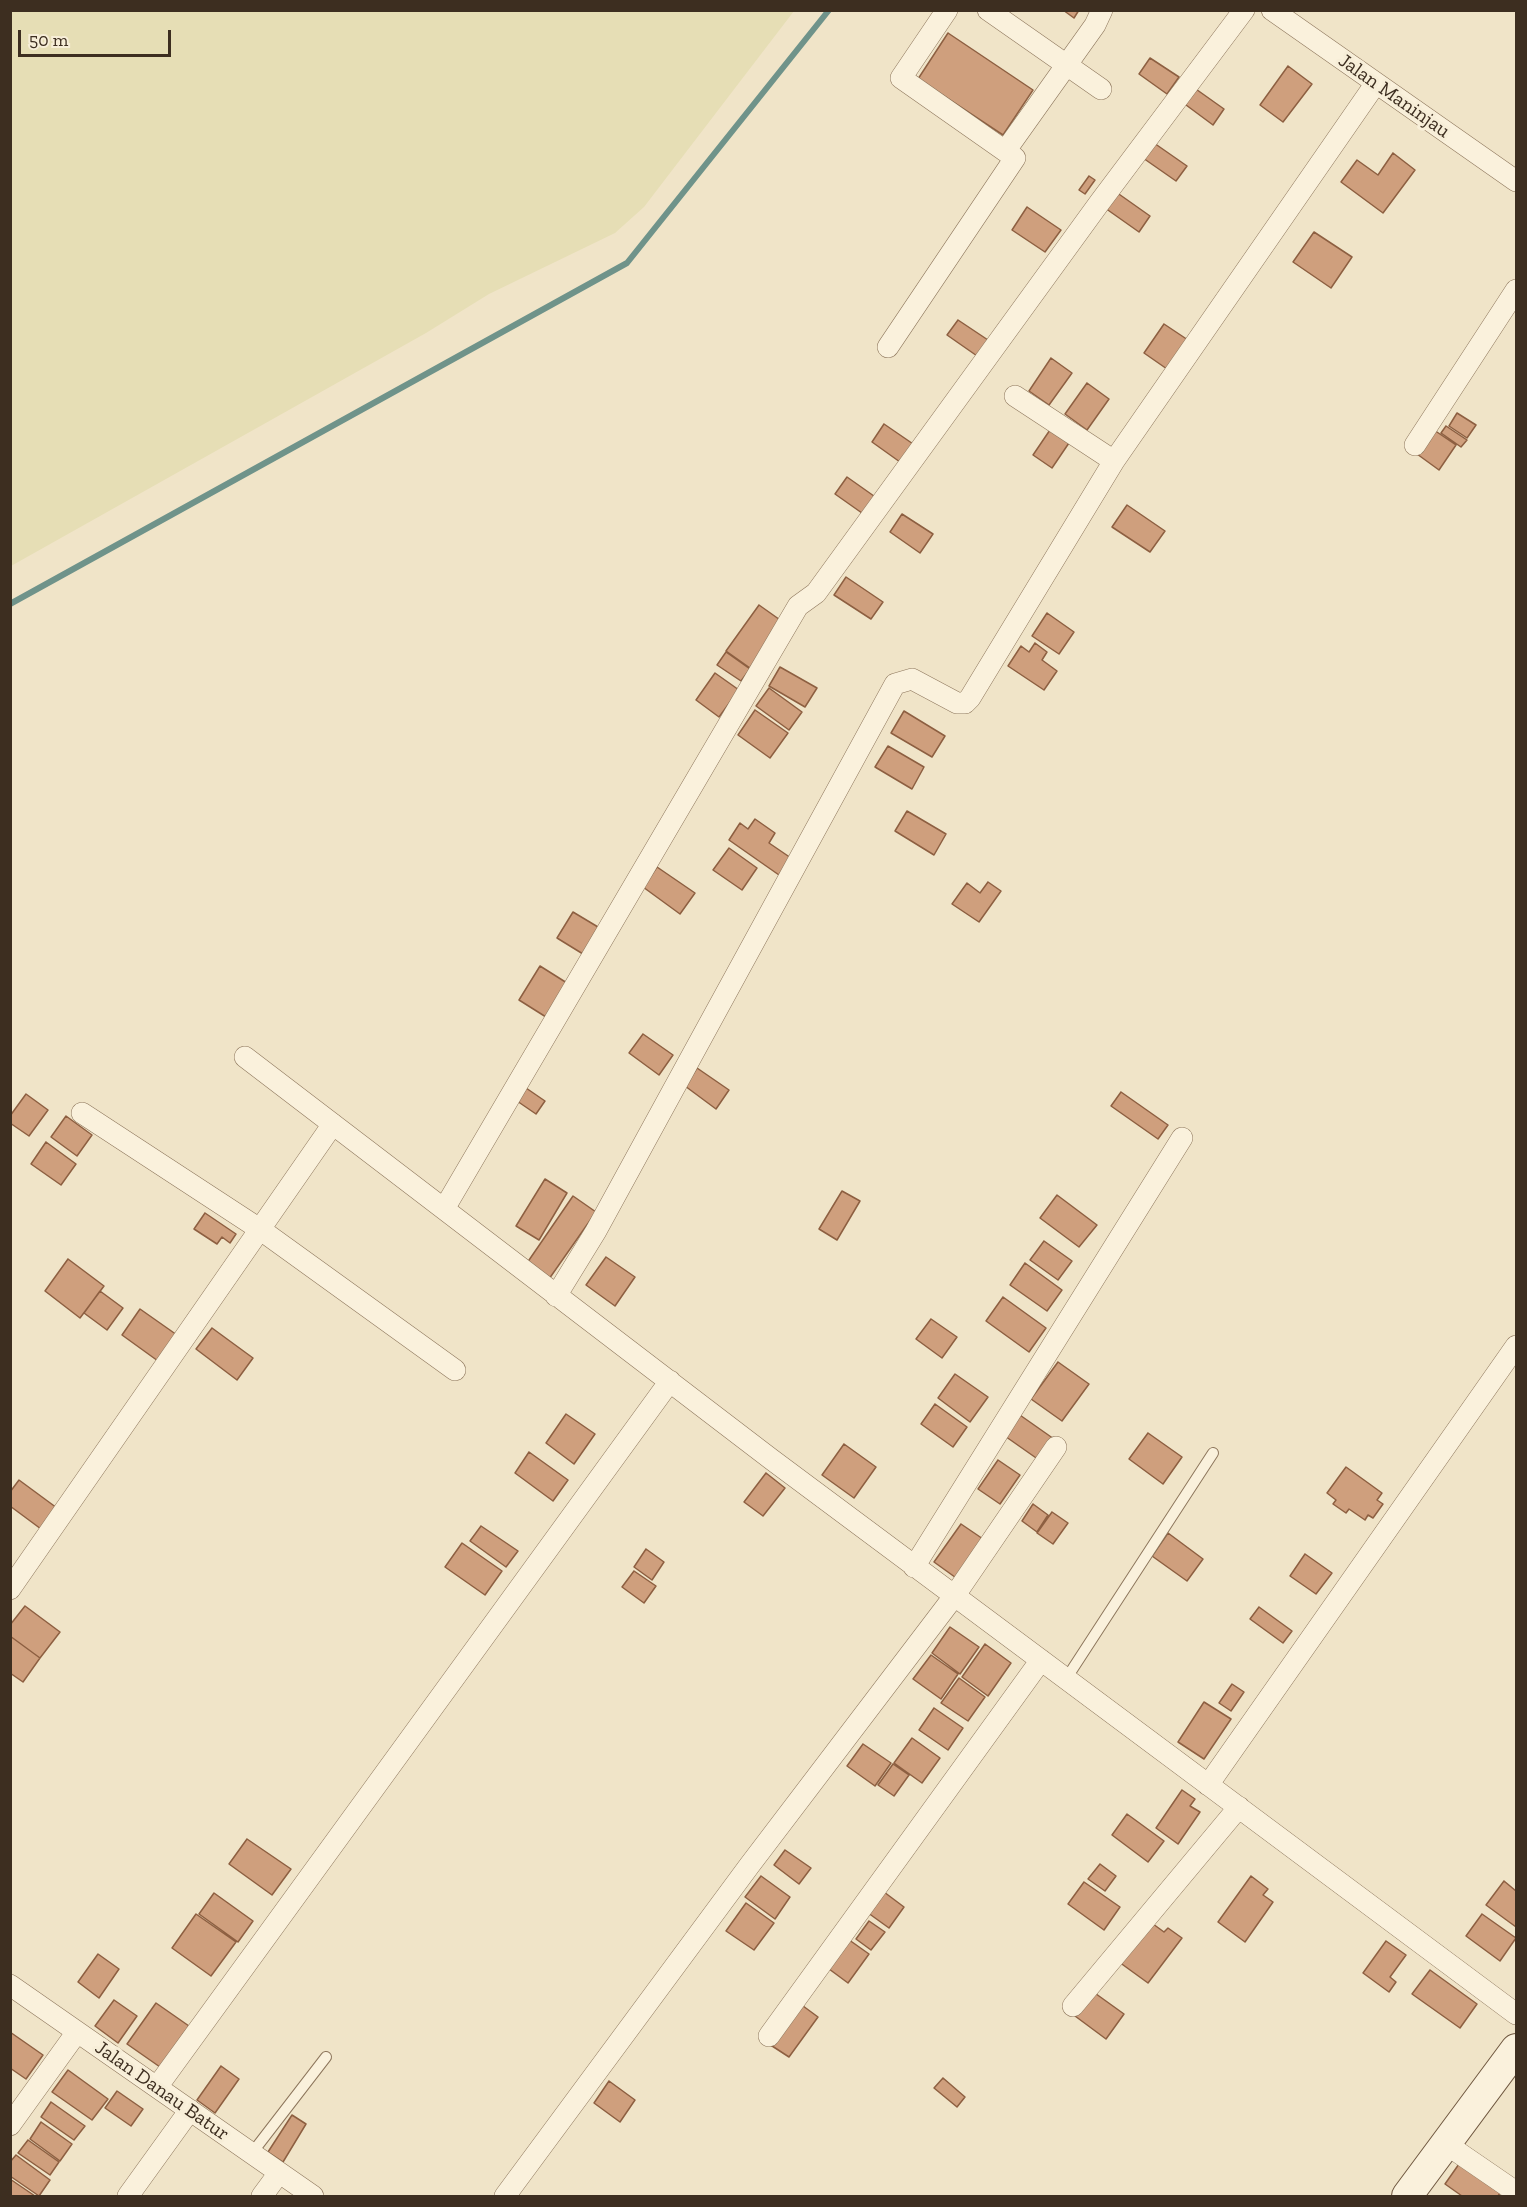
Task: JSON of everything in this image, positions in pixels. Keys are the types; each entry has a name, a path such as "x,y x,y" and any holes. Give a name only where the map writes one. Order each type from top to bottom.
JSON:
{"street":[{"path":"888,347 1016,158 901,78 947,10"},
{"path":"988,10 1101,88"},
{"path":"1006,150 1095,25 1102,10"},
{"path":"444,1209 798,606 816,594 1100,202 1244,10"},
{"name":"Jalan Maninjau","path":"1272,10 1516,181"},
{"path":"556,1296 602,1220 896,684 912,679 957,703 965,703 970,698 1114,461 1376,83"},
{"path":"1415,445 1516,290"},
{"path":"1016,396 1114,461"},
{"path":"245,1057 914,1567 955,1595 1516,2014"},
{"path":"82,1113 261,1230 454,1370"},
{"path":"10,1589 333,1124"},
{"path":"914,1567 1182,1138"},
{"path":"1208,1785 1516,1346"},
{"path":"157,2087 670,1381"},
{"path":"505,2196 749,1866 955,1595 1056,1448"},
{"path":"769,2036 1041,1660"},
{"path":"1073,2006 1239,1807"},
{"name":"Jalan Danau Batur","path":"10,1985 313,2196"},
{"path":"10,2125 77,2032"},
{"path":"1407,2196 1516,2049"},
{"path":"128,2196 190,2110"},
{"path":"1446,2144 1516,2192"},
{"path":"262,2196 279,2173"}],"lane":[{"path":"1066,1678 1213,1453"},
{"path":"252,2153 326,2057"}],"shaded area":[{"path":"11,10 794,11 644,207 615,233 489,294 426,333 11,566"}],"building":[{"path":"1063,10 1079,10 1074,18"},
{"path":"948,33 1033,90 1003,135 918,79"},
{"path":"1150,58 1179,77 1167,94 1139,74"},
{"path":"1288,66 1312,84 1283,122 1260,105"},
{"path":"1193,87 1224,109 1213,125 1182,102"},
{"path":"1154,143 1187,166 1176,181 1143,158"},
{"path":"1393,153 1415,170 1383,213 1341,182 1357,160 1378,175"},
{"path":"1089,176 1095,180 1085,194 1079,190"},
{"path":"1116,192 1150,216 1139,232 1105,208"},
{"path":"1027,207 1061,230 1045,252 1012,230"},
{"path":"1314,232 1352,257 1331,288 1293,262"},
{"path":"958,320 991,342 980,358 947,335"},
{"path":"1164,324 1188,340 1167,369 1144,353"},
{"path":"1051,358 1072,373 1049,405 1029,391"},
{"path":"1087,383 1109,399 1087,430 1065,414"},
{"path":"1457,413 1476,425 1467,438 1449,426"},
{"path":"884,424 919,448 907,467 872,442"},
{"path":"1446,426 1467,440 1461,447 1441,433"},
{"path":"1052,427 1071,440 1052,468 1033,455"},
{"path":"1434,430 1456,445 1439,470 1417,454"},
{"path":"847,477 881,501 869,518 835,494"},
{"path":"1127,505 1165,531 1150,552 1112,527"},
{"path":"902,514 933,534 920,553 890,532"},
{"path":"846,577 883,602 871,619 834,595"},
{"path":"759,605 783,622 750,668 726,651"},
{"path":"1047,613 1074,632 1059,654 1032,636"},
{"path":"1035,643 1047,652 1042,660 1057,671 1044,690 1008,666 1021,646 1029,652"},
{"path":"726,652 750,669 741,681 717,665"},
{"path":"780,667 817,688 805,707 769,686"},
{"path":"715,673 739,690 719,717 696,700"},
{"path":"769,688 802,712 789,730 756,706"},
{"path":"755,710 788,733 770,758 738,735"},
{"path":"904,711 945,736 932,757 891,733"},
{"path":"888,746 924,767 912,789 875,767"},
{"path":"907,811 946,834 934,855 895,831"},
{"path":"755,819 775,833 769,843 791,858 779,875 729,840 740,823 748,829"},
{"path":"729,848 757,868 742,890 713,870"},
{"path":"657,867 695,893 680,914 643,887"},
{"path":"988,882 1001,891 979,922 952,904 967,883 980,893"},
{"path":"573,912 598,927 583,954 557,938"},
{"path":"540,966 567,983 546,1017 519,1000"},
{"path":"643,1034 673,1055 659,1075 629,1053"},
{"path":"697,1068 729,1090 716,1109 685,1086"},
{"path":"526,1088 545,1101 536,1114 517,1101"},
{"path":"1121,1092 1168,1125 1158,1139 1111,1106"},
{"path":"26,1094 48,1110 29,1136 10,1123 10,1116"},
{"path":"66,1116 92,1135 77,1156 51,1137"},
{"path":"46,1142 76,1164 61,1185 31,1164"},
{"path":"545,1179 567,1193 539,1240 516,1226"},
{"path":"842,1191 860,1201 837,1240 819,1229"},
{"path":"1057,1195 1097,1225 1079,1247 1040,1218"},
{"path":"573,1196 596,1212 549,1279 527,1263"},
{"path":"205,1213 236,1234 230,1243 222,1237 217,1244 194,1229"},
{"path":"1044,1241 1072,1261 1058,1280 1030,1260"},
{"path":"606,1257 635,1277 615,1306 586,1285"},
{"path":"68,1259 104,1286 80,1318 45,1291"},
{"path":"1025,1263 1062,1290 1047,1311 1010,1285"},
{"path":"100,1291 123,1308 107,1330 84,1313"},
{"path":"1003,1297 1046,1328 1029,1352 986,1321"},
{"path":"140,1309 177,1335 158,1361 122,1335"},
{"path":"931,1319 957,1337 942,1358 916,1339"},
{"path":"212,1328 253,1358 237,1380 196,1349"},
{"path":"1058,1362 1089,1384 1062,1421 1031,1399"},
{"path":"955,1374 988,1397 970,1422 938,1398"},
{"path":"935,1404 967,1427 953,1447 921,1424"},
{"path":"1017,1413 1054,1439 1039,1460 1002,1434"},
{"path":"566,1414 595,1434 574,1464 546,1443"},
{"path":"1148,1433 1182,1457 1163,1484 1129,1459"},
{"path":"844,1444 876,1467 854,1498 822,1475"},
{"path":"529,1452 568,1480 553,1501 515,1473"},
{"path":"998,1460 1020,1475 1000,1504 978,1489"},
{"path":"1346,1467 1382,1493 1377,1500 1383,1504 1373,1518 1368,1515 1365,1520 1349,1509 1346,1513 1333,1504 1336,1500 1327,1493"},
{"path":"766,1473 785,1488 763,1516 744,1502"},
{"path":"19,1480 57,1508 41,1529 10,1506 10,1492"},
{"path":"1033,1504 1048,1515 1037,1532 1022,1521"},
{"path":"1052,1512 1068,1523 1053,1544 1037,1533"},
{"path":"961,1524 986,1541 959,1580 934,1562"},
{"path":"481,1526 518,1551 506,1567 470,1541"},
{"path":"1168,1533 1203,1559 1187,1581 1152,1556"},
{"path":"462,1543 502,1571 485,1595 445,1567"},
{"path":"646,1549 664,1562 652,1580 634,1567"},
{"path":"1305,1554 1332,1573 1316,1594 1290,1576"},
{"path":"634,1571 656,1586 644,1603 622,1587"},
{"path":"25,1606 60,1632 40,1658 10,1636 10,1625"},
{"path":"1259,1607 1292,1631 1283,1643 1250,1619"},
{"path":"950,1627 979,1647 960,1674 932,1653"},
{"path":"10,1636 40,1658 23,1682 10,1673"},
{"path":"985,1644 1011,1663 988,1696 962,1677"},
{"path":"931,1655 958,1674 941,1699 913,1679"},
{"path":"959,1678 985,1697 968,1721 941,1703"},
{"path":"1232,1684 1244,1692 1231,1711 1219,1703"},
{"path":"1204,1702 1231,1719 1204,1759 1178,1742"},
{"path":"934,1708 963,1728 948,1750 919,1730"},
{"path":"912,1738 940,1758 922,1783 894,1763"},
{"path":"863,1744 891,1763 875,1786 847,1766"},
{"path":"893,1764 909,1775 894,1796 878,1785"},
{"path":"1182,1790 1195,1799 1190,1806 1200,1812 1178,1844 1156,1828"},
{"path":"1127,1814 1164,1841 1148,1862 1112,1835"},
{"path":"247,1839 291,1869 272,1895 229,1864"},
{"path":"785,1850 811,1868 799,1884 774,1865"},
{"path":"1100,1864 1116,1876 1105,1891 1088,1879"},
{"path":"761,1876 790,1897 775,1919 745,1897"},
{"path":"1251,1876 1268,1889 1263,1895 1273,1902 1245,1942 1218,1922"},
{"path":"1504,1881 1516,1891 1516,1927 1486,1905"},
{"path":"1084,1882 1120,1907 1104,1930 1068,1904"},
{"path":"880,1889 904,1907 889,1928 864,1910"},
{"path":"214,1893 253,1921 238,1942 199,1914"},
{"path":"746,1903 774,1923 754,1950 726,1931"},
{"path":"196,1914 236,1942 211,1976 172,1948"},
{"path":"1482,1914 1516,1938 1500,1961 1466,1936"},
{"path":"869,1921 885,1932 871,1950 856,1939"},
{"path":"1149,1921 1164,1932 1168,1928 1182,1938 1148,1983 1119,1962"},
{"path":"845,1937 869,1954 848,1983 825,1966"},
{"path":"1386,1941 1406,1955 1390,1977 1396,1982 1389,1992 1363,1973"},
{"path":"98,1954 119,1969 99,1998 78,1982"},
{"path":"1430,1970 1477,2004 1460,2028 1412,1994"},
{"path":"1092,1991 1124,2014 1106,2039 1075,2016"},
{"path":"114,2000 137,2016 118,2043 95,2026"},
{"path":"156,2003 189,2026 160,2067 127,2044"},
{"path":"799,2003 818,2017 789,2057 769,2044"},
{"path":"10,2032 43,2055 26,2079 10,2068"},
{"path":"221,2066 239,2079 215,2113 197,2100"},
{"path":"68,2070 108,2099 92,2120 52,2092"},
{"path":"943,2078 965,2097 957,2107 934,2088"},
{"path":"609,2081 635,2100 620,2122 594,2103"},
{"path":"117,2091 143,2109 131,2126 105,2108"},
{"path":"51,2102 85,2126 74,2140 41,2117"},
{"path":"292,2115 306,2124 283,2162 268,2152"},
{"path":"41,2122 72,2144 60,2161 30,2139"},
{"path":"28,2140 59,2162 50,2175 18,2153"},
{"path":"16,2155 50,2180 39,2196 10,2176 10,2162"},
{"path":"1459,2164 1500,2193 1498,2196 1462,2196 1445,2184"},
{"path":"10,2179 35,2196 10,2196"}],"waterway":[{"path":"10,604 627,263 829,10"}]}
